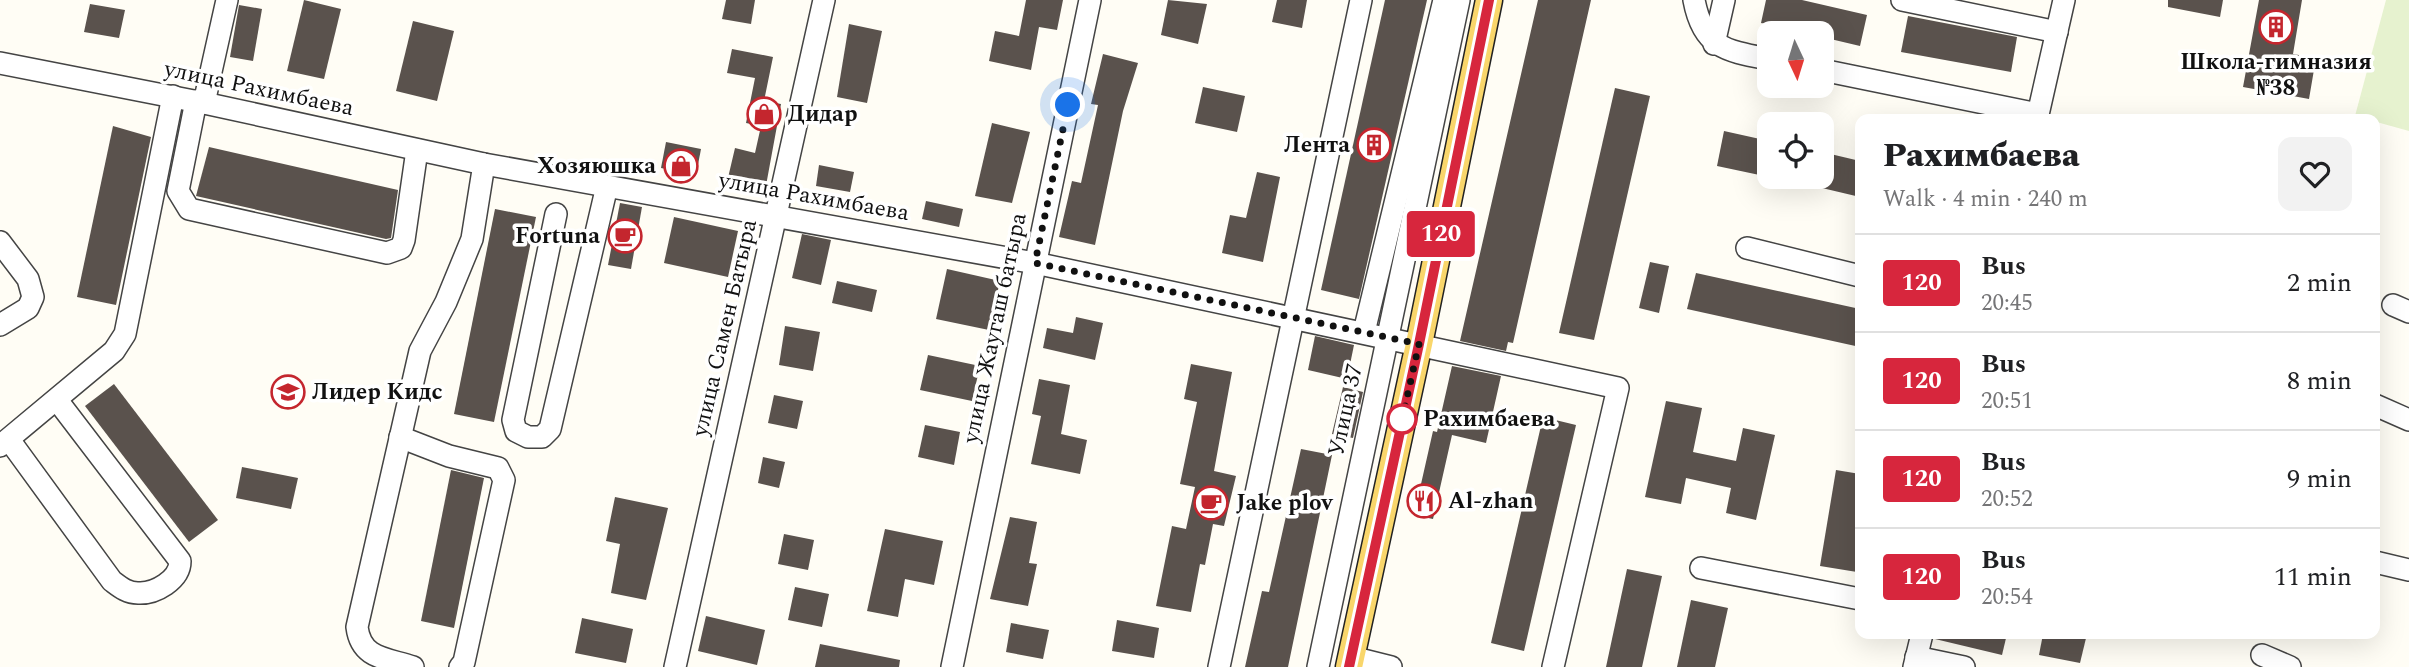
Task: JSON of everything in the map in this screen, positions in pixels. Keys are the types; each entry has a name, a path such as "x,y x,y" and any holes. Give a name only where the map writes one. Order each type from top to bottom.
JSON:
{"main road":[{"path":"1350,662 1419,344 1489,0"}],"street":[{"path":"227,0 177,191 189,209 387,253 401,248 404,240 417,150"},
{"name":"улица Самен Батыра","path":"675,667 824,0"},
{"name":"улица Жаугаш батыра","path":"952,667 1090,0"},
{"path":"1219,667 1291,317 1361,0"},
{"path":"1364,332 1444,0"},
{"name":"Улица 37","path":"1318,667 1459,0"},
{"path":"1694,0 1701,29 1714,44 1757,57"},
{"path":"1714,44 1724,0"},
{"path":"1902,0 2057,33"},
{"path":"2039,114 2064,0"},
{"name":"улица Рахимбаева","path":"0,63 173,96 484,164 1035,263 1618,388 1553,667"},
{"path":"1834,73 2024,114"},
{"path":"57,400 180,561 180,569 174,579 149,593 135,594 112,581 5,444 114,351 125,334 173,96"},
{"path":"413,667 367,652 359,642 357,627 419,351 446,302 472,239 484,164"},
{"path":"556,214 513,420 516,431 528,437 542,437 550,429 607,186"},
{"path":"0,242 28,279 33,297 28,308 0,325"},
{"path":"1747,248 1855,275"},
{"path":"2380,407 2409,420"},
{"path":"400,437 449,456 498,468 504,480 464,662 460,667"},
{"path":"2380,563 2409,570"},
{"path":"1701,568 1855,598"},
{"path":"1921,639 1915,662 1964,667"},
{"path":"2262,655 2290,667"},
{"path":"1350,662 1391,667"}],"green space":[{"path":"2386,0 2409,0 2409,131 2380,123 2380,114 2356,114"}],"building":[{"path":"304,0 341,9 324,79 287,71"},
{"path":"726,0 755,0 751,24 722,19"},
{"path":"1026,0 1063,0 1057,30 1039,27 1031,70 989,61 995,31 1019,36"},
{"path":"1168,0 1207,4 1198,44 1161,35"},
{"path":"1277,0 1307,0 1302,28 1272,22"},
{"name":"Лента","path":"1385,0 1427,0 1359,299 1321,290"},
{"path":"1538,0 1591,0 1513,343 1508,342 1506,351 1460,341"},
{"path":"1766,0 1802,0 1867,15 1860,46 1834,40 1834,21 1761,21"},
{"name":"Школа-гимназия №38","path":"2168,0 2223,0 2220,17 2168,7"},
{"name":"Школа-гимназия №38","path":"2259,0 2302,0 2293,54 2316,58 2309,99 2243,87"},
{"path":"90,4 125,10 119,38 84,32"},
{"path":"239,5 262,9 253,61 230,57"},
{"path":"1908,16 2017,37 2011,72 1901,52"},
{"path":"413,21 454,31 437,101 396,91"},
{"path":"849,24 882,31 867,103 837,97"},
{"path":"732,49 773,57 764,101 781,104 765,191 727,182 735,148 755,153 761,126 746,123 755,78 727,73"},
{"path":"1103,54 1138,63 1123,111 1095,245 1059,237 1072,181 1081,183 1098,105 1091,104"},
{"path":"1203,87 1245,96 1237,132 1195,123"},
{"path":"1615,88 1650,96 1594,340 1559,333"},
{"path":"992,123 1030,132 1012,203 975,196"},
{"path":"113,126 151,137 116,305 77,297"},
{"path":"1724,131 1757,138 1757,174 1717,166"},
{"path":"666,142 701,149 696,175 661,168"},
{"path":"209,147 398,190 391,238 196,196"},
{"path":"1834,155 1855,160 1855,196 1826,189 1834,189"},
{"path":"819,165 854,172 850,192 816,186"},
{"path":"1257,172 1280,177 1263,262 1222,253 1230,215 1246,218"},
{"path":"926,201 963,209 959,227 922,219"},
{"name":"Fortuna","path":"620,203 642,207 631,269 608,265"},
{"path":"495,209 536,217 494,422 454,414"},
{"path":"674,217 738,231 728,277 664,263"},
{"path":"802,234 831,240 821,285 792,278"},
{"path":"1650,262 1669,266 1659,313 1639,308"},
{"path":"947,269 1000,281 989,330 936,319"},
{"path":"1696,273 1855,308 1855,346 1687,309"},
{"path":"837,281 877,290 872,312 832,303"},
{"path":"1076,317 1103,323 1095,360 1043,348 1047,328 1073,333"},
{"path":"785,326 820,332 813,371 779,365"},
{"path":"1315,336 1354,345 1347,379 1308,370"},
{"path":"928,355 980,366 972,401 920,390"},
{"path":"1191,364 1232,372 1214,471 1236,476 1224,526 1213,524 1205,565 1200,564 1191,612 1156,606 1172,526 1186,529 1195,487 1180,484 1197,402 1184,399"},
{"path":"1452,366 1501,376 1486,443 1452,435 1433,519 1414,515 1433,431 1437,432"},
{"path":"1039,379 1070,385 1061,434 1087,440 1080,474 1031,464 1041,416 1032,414"},
{"path":"114,384 218,520 189,542 85,406"},
{"path":"1343,387 1363,392 1353,438 1332,434"},
{"path":"774,395 803,401 797,429 768,423"},
{"path":"1666,401 1702,408 1693,452 1736,461 1743,428 1775,435 1756,520 1726,513 1731,488 1686,478 1681,504 1645,497"},
{"path":"1543,417 1576,425 1524,651 1491,643"},
{"path":"925,425 960,432 954,465 918,457"},
{"path":"1301,449 1332,455 1288,667 1245,667 1262,591 1269,592"},
{"path":"763,457 785,462 779,488 758,483"},
{"path":"242,467 298,478 291,509 236,498"},
{"path":"451,470 484,478 454,628 421,621"},
{"path":"1836,470 1855,473 1855,572 1820,566"},
{"path":"615,497 668,508 646,600 611,593 620,544 606,541"},
{"path":"1010,517 1037,522 1029,563 1037,564 1028,606 990,599"},
{"path":"885,529 943,541 934,585 905,579 898,617 867,611"},
{"path":"784,534 814,540 808,570 778,564"},
{"path":"1627,569 1662,576 1642,667 1606,667"},
{"path":"795,587 829,594 822,627 788,620"},
{"path":"1691,600 1728,608 1715,667 1677,667"},
{"path":"706,616 765,630 757,665 698,651"},
{"path":"582,618 633,629 626,663 575,653"},
{"path":"1117,620 1159,628 1154,658 1112,651"},
{"path":"1011,623 1049,630 1043,659 1006,652"},
{"path":"1935,639 2006,639 2002,655"},
{"path":"2042,639 2086,639 2080,663 2039,655"},
{"path":"820,644 900,660 899,667 815,667"}],"bus line":[{"name":"120","path":"1349,667 1419,344 1489,0"}],"place":[{"name":"Школа-гимназия №38","path":"2276,27"},
{"name":"Дидар","path":"764,114"},
{"name":"Лента","path":"1374,145"},
{"name":"Хозяюшка","path":"681,166"},
{"name":"Fortuna","path":"625,236"},
{"name":"Лидер Кидс","path":"288,392"},
{"name":"Рахимбаева","path":"1402,419"},
{"name":"Al-zhan","path":"1424,501"},
{"name":"Jake plov","path":"1211,503"}],"route":[{"path":"1068,105 1035,263 1419,344 1401,424 1402,419"}]}
